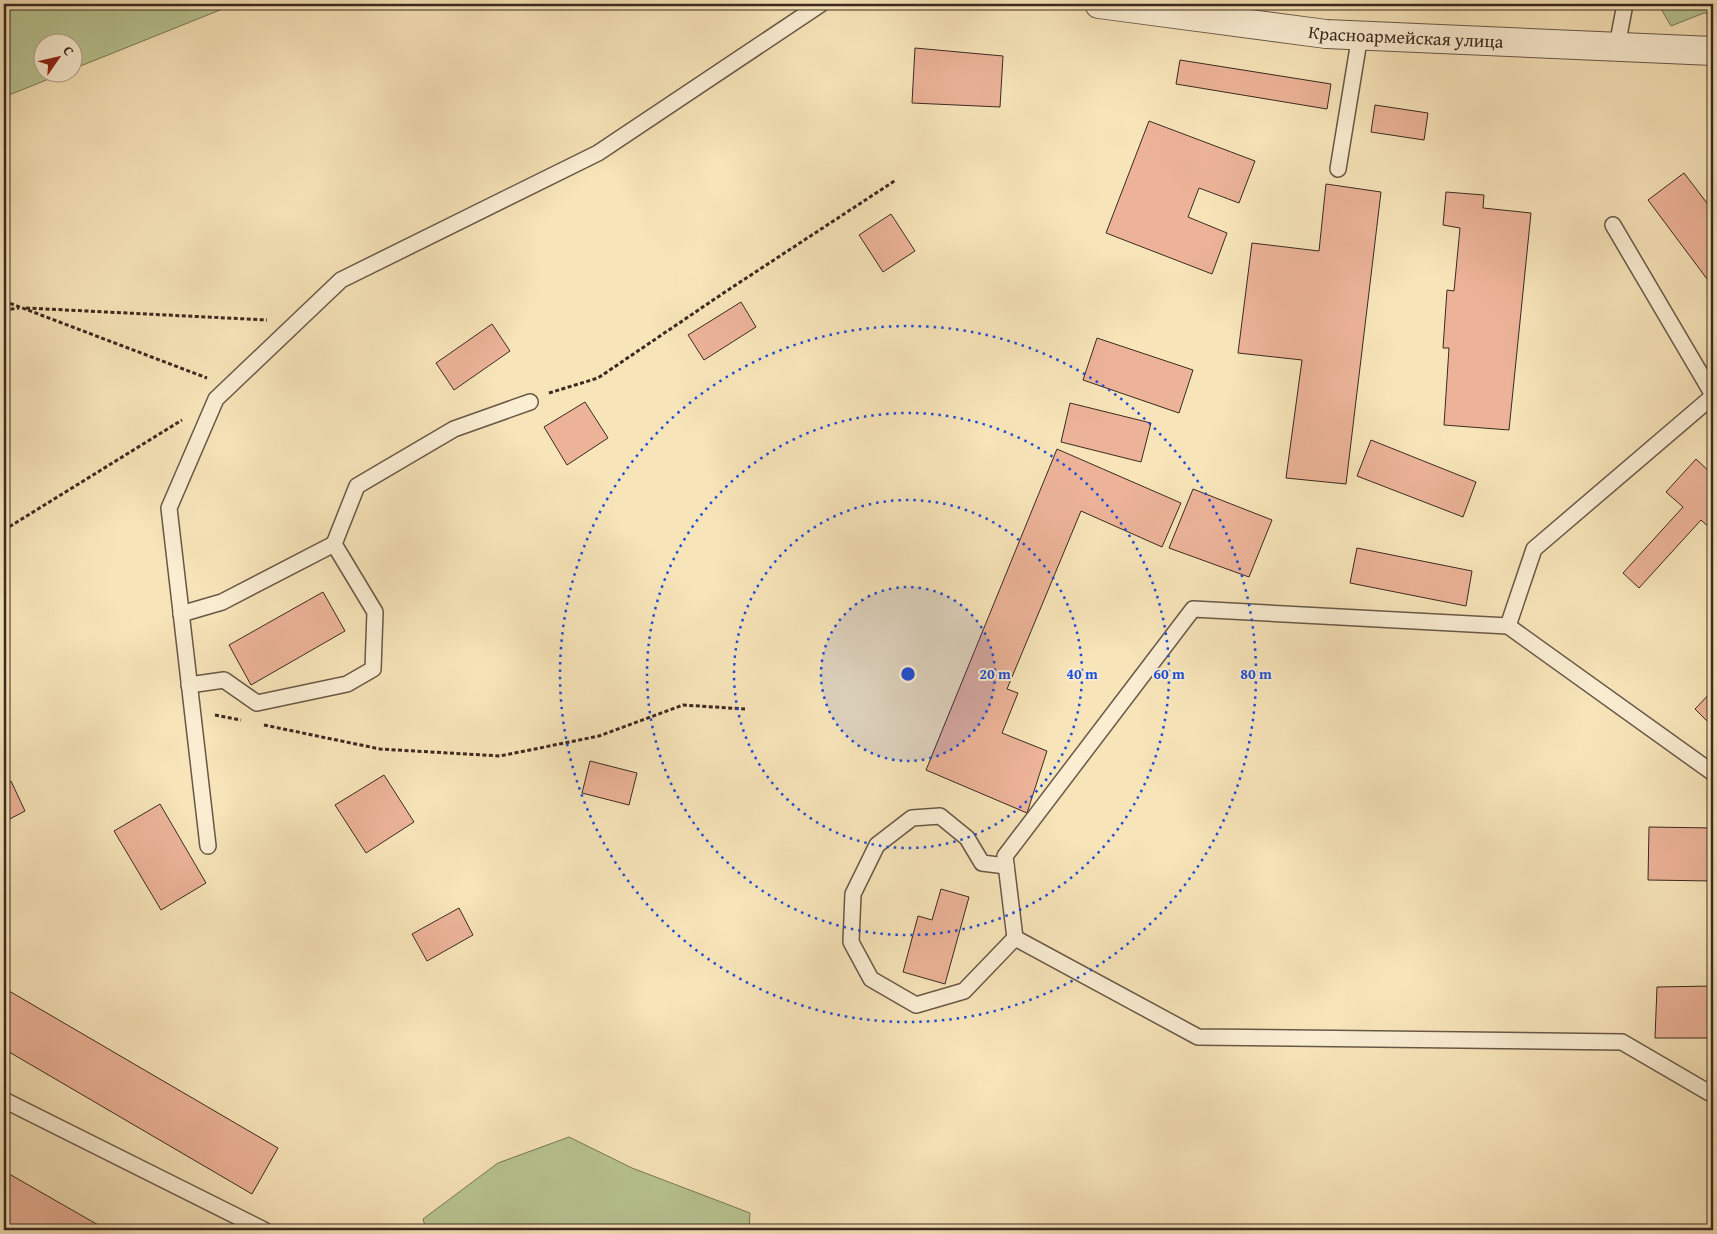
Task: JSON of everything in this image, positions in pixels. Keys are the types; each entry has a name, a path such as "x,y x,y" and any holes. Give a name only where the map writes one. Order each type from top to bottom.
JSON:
{"street":[{"name":"Красноармейская улица","path":"1099,4 1326,34 1713,50"}],"lane":[{"path":"208,846 169,508 216,399 341,280 598,153 821,4"},
{"path":"1617,46 1625,4"},
{"path":"1338,169 1360,35"},
{"path":"1508,626 1534,549 1713,396 1613,225"},
{"path":"181,614 222,602 334,544 357,486 454,429 530,402"},
{"path":"189,685 224,680 257,703 347,684 373,669 375,612 334,544"},
{"path":"1015,938 1005,856 1193,609 1508,626 1713,773"},
{"path":"1006,866 982,863 967,838 940,816 912,818 877,845 873,853 853,894 851,942 871,979 916,1005 964,990 1015,938"},
{"path":"1015,938 1198,1037 1622,1042 1713,1096"},
{"path":"4,1100 264,1230"}],"path":[{"path":"530,402 544,395 598,378 896,180"},
{"path":"4,301 209,379 216,399 4,530"},
{"path":"4,310 22,308 297,321"},
{"path":"258,724 380,749 500,756 599,736 683,704 745,709"},
{"path":"192,710 249,722"}],"green space":[{"path":"4,4 235,4 82,65 82,32 32,32 32,82 42,82 4,97"},
{"path":"1658,4 1713,4 1713,14 1704,13 1671,26"},
{"path":"569,1137 632,1168 750,1213 749,1230 426,1230 423,1219 498,1163"}],"building":[{"path":"915,48 1003,56 1000,107 912,103"},
{"path":"1180,60 1331,84 1327,109 1176,84"},
{"path":"1375,105 1428,113 1424,140 1371,132"},
{"path":"1149,121 1255,161 1239,203 1199,188 1188,217 1227,233 1212,274 1106,233"},
{"path":"1684,173 1713,211 1713,287 1648,200"},
{"path":"1326,184 1381,192 1346,484 1286,478 1302,360 1238,353 1252,243 1319,251"},
{"path":"1446,192 1484,195 1483,208 1531,213 1509,430 1444,425 1449,348 1443,348 1447,290 1454,291 1460,228 1443,225"},
{"path":"891,214 915,251 883,272 859,235"},
{"path":"741,302 756,327 704,360 688,335"},
{"path":"492,324 510,351 454,390 436,363"},
{"path":"1097,338 1193,370 1179,413 1083,380"},
{"path":"585,402 608,438 567,465 544,427"},
{"path":"1070,403 1151,423 1141,462 1061,442"},
{"path":"1371,440 1476,482 1463,517 1357,476"},
{"path":"1057,449 1181,503 1162,547 1081,511 1007,689 1018,693 1002,733 1047,751 1027,813 926,770"},
{"path":"1696,459 1713,475 1713,531 1701,520 1639,588 1623,573 1683,507 1666,492"},
{"path":"1193,489 1272,520 1249,577 1169,548"},
{"path":"1357,548 1472,571 1466,606 1350,583"},
{"path":"323,592 345,631 251,685 229,645"},
{"path":"1713,690 1713,727 1695,709"},
{"path":"590,761 637,773 629,805 582,793"},
{"path":"384,775 414,822 366,853 335,805"},
{"path":"11,781 25,811 4,822 4,785"},
{"path":"160,804 206,883 161,910 114,831"},
{"path":"1649,827 1713,828 1713,881 1648,880"},
{"path":"941,889 969,897 945,984 903,972 918,916 932,920"},
{"path":"459,908 473,935 427,961 412,934"},
{"path":"1713,986 1713,1038 1655,1038 1657,987"},
{"path":"4,988 278,1148 252,1194 4,1049"},
{"path":"4,1171 107,1230 4,1230"}]}
